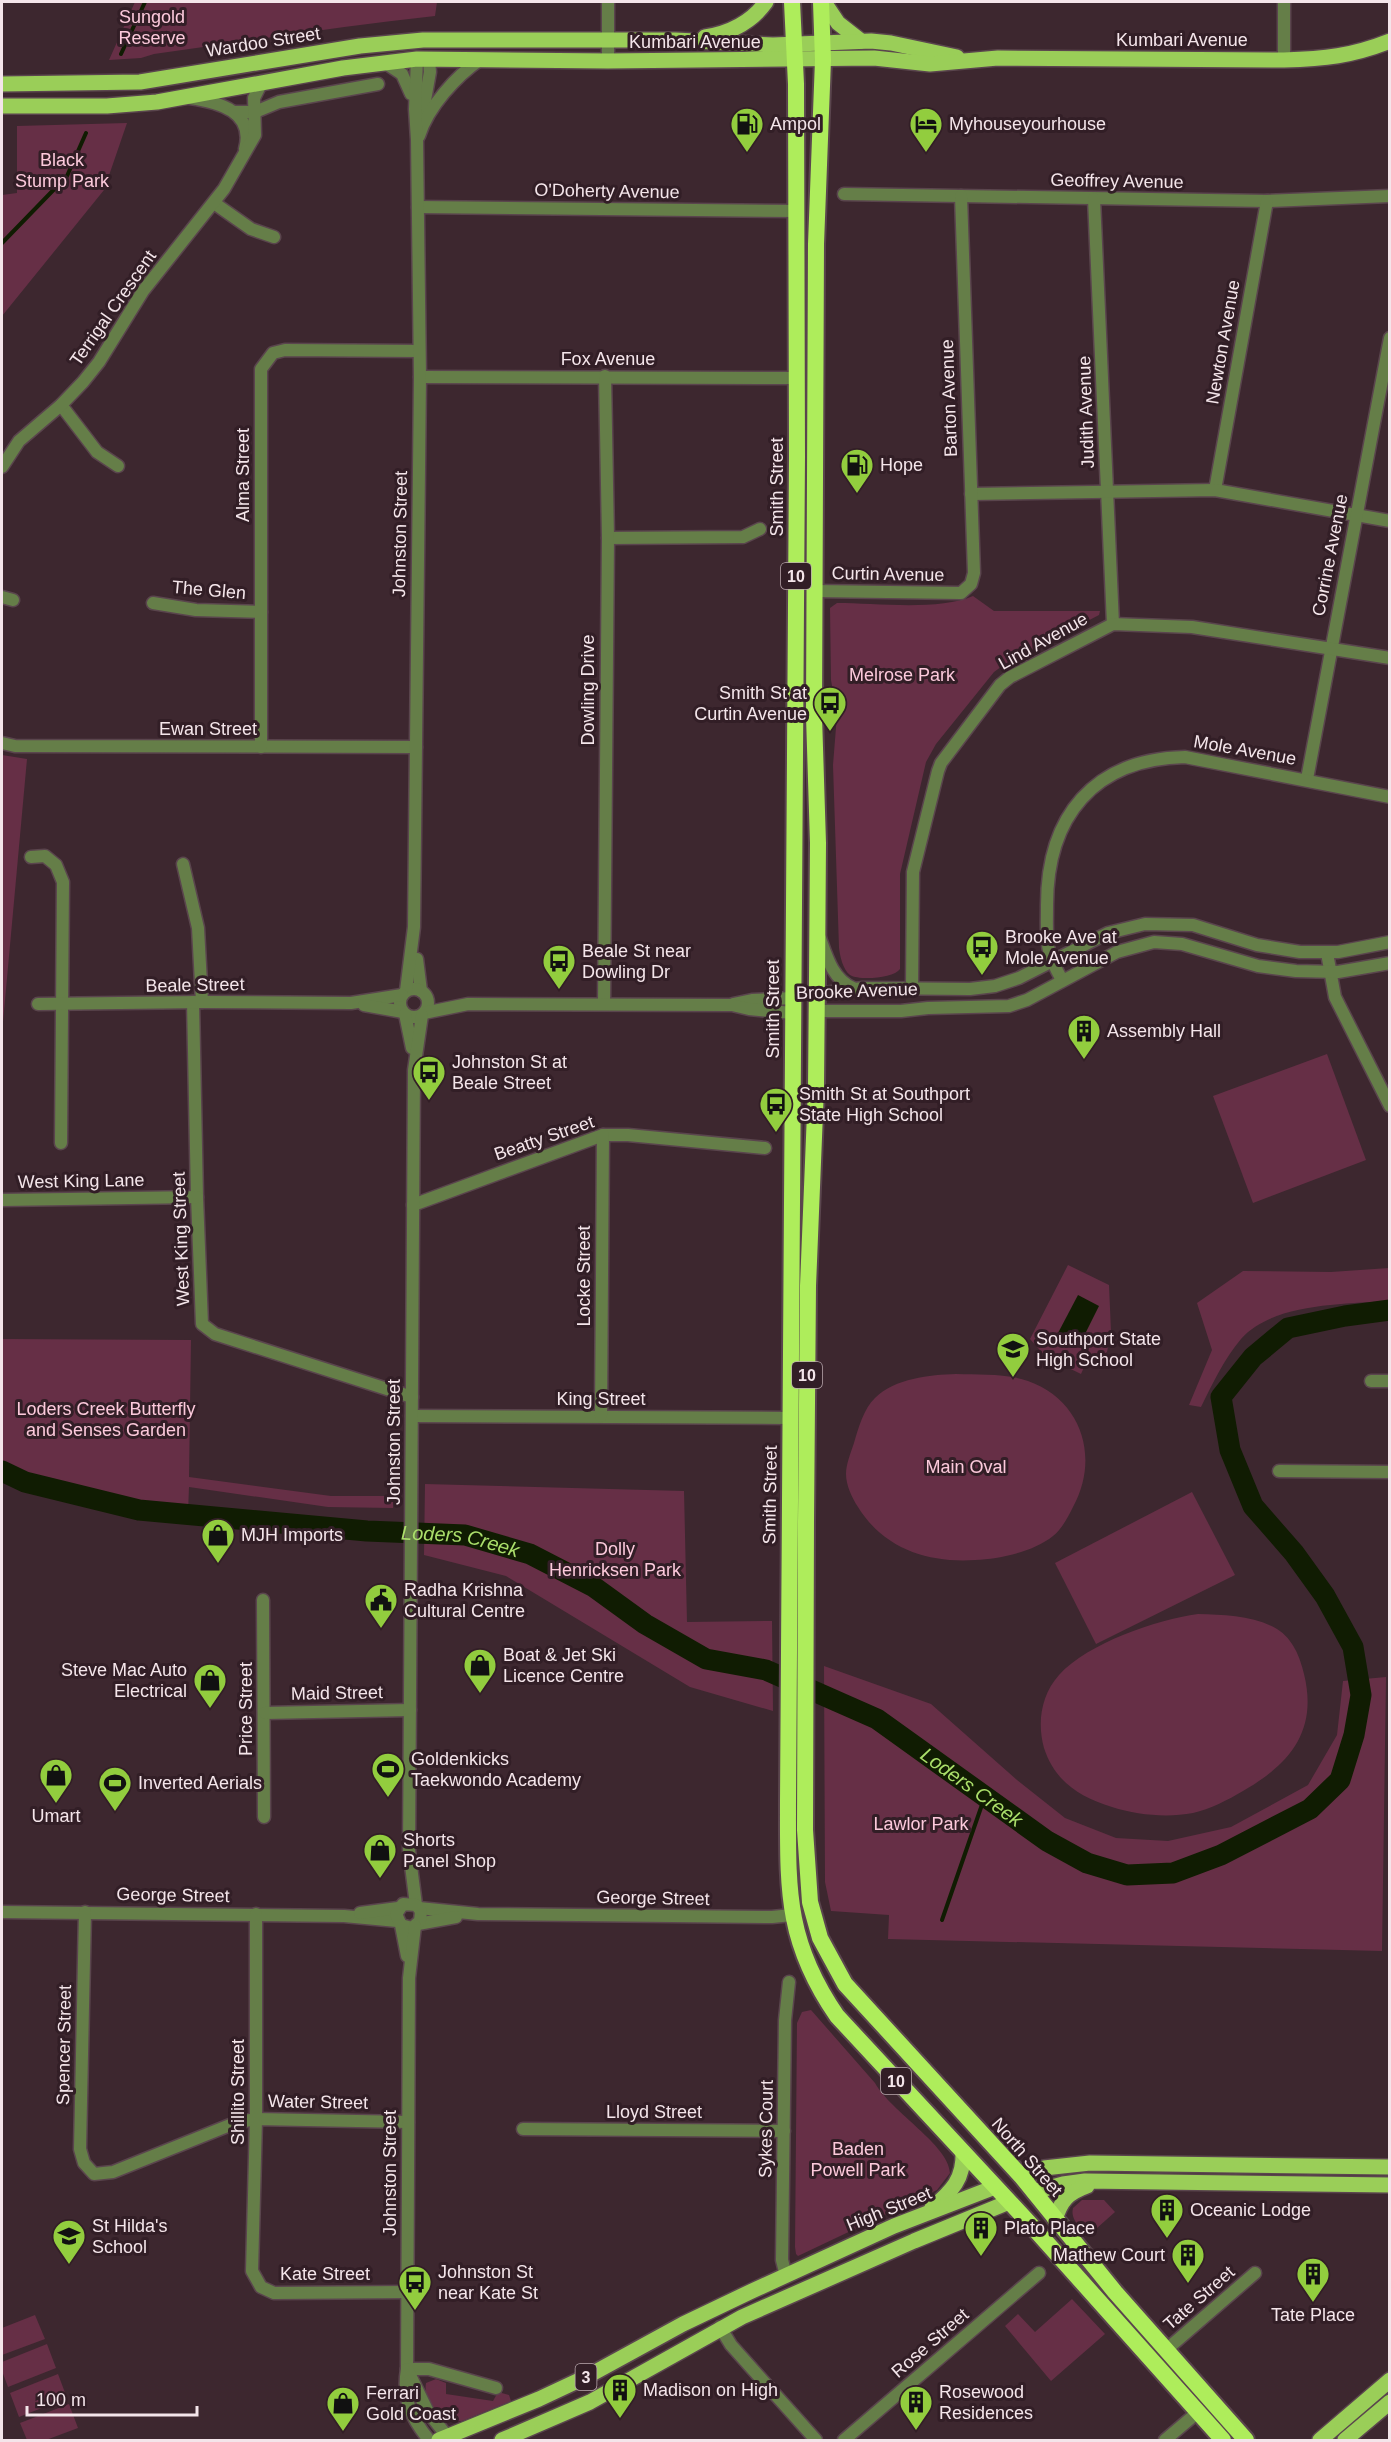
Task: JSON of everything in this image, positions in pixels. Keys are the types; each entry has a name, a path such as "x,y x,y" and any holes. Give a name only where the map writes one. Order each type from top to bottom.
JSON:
{"highway":[{"name":"Smith Street","path":"792,2 797,210 788,1654 797,1712 805,1857 810,1902 820,1938 845,1984"},
{"name":"Smith Street","path":"822,2 824,60 817,234 814,725 818,843 817,1003 808,1286 805,1661 797,1712 788,1867 792,1915 805,1959 819,1990 868,2051 963,2152"},
{"name":"Brooke Avenue","path":"793,1005 817,1003"},
{"name":"North Street","path":"845,1984 1020,2176 1166,2350 1246,2440"},
{"name":"10","path":"963,2152 1223,2440"},
{"name":"High Street","path":"995,2187 1020,2176"},
{"name":"3","path":"1009,2202 1034,2192"}],"main road":[{"path":"684,41 735,29 750,20 766,2"},
{"path":"822,2 838,23 861,41"},
{"name":"Kumbari Avenue","path":"423,40 684,41 739,44 795,52 824,60 895,59 930,64 972,60 1327,59 1367,50 1389,41"},
{"path":"2,106 124,105 189,98 343,68 423,59 423,40"},
{"name":"Wardoo Street","path":"2,84 98,85 140,82 360,46 423,40"},
{"name":"Kumbari Avenue","path":"423,59 608,61 795,52 823,42 861,41 891,43 972,60"},
{"path":"923,2215 956,2186 962,2168 963,2152"},
{"name":"High Street","path":"1020,2176 1044,2168 1090,2163 1389,2167"},
{"path":"1055,2220 1067,2195 1098,2181"},
{"path":"1034,2192 1063,2184 1098,2181 1389,2185"},
{"name":"High Street","path":"445,2439 588,2376 701,2315 894,2226 995,2187"},
{"name":"3","path":"502,2440 618,2387 720,2327 914,2241 1009,2202"},
{"path":"1320,2440 1389,2380"},
{"path":"1346,2440 1389,2402"}],"street":[{"path":"608,2 608,61"},
{"path":"1284,2 1284,60"},
{"name":"Johnston Street","path":"404,993 414,927 420,377 415,110 423,59"},
{"name":"Johnston Street","path":"417,140 430,72 423,59"},
{"path":"417,140 425,120 436,105 467,70 481,59"},
{"path":"384,62 400,72 407,80 415,110"},
{"name":"Terrigal Crescent","path":"2,467 19,441 61,405 99,362 143,291 214,203 255,135 254,96 261,84"},
{"path":"189,98 212,102 234,112 255,112 279,102 378,84"},
{"name":"Terrigal Crescent","path":"234,112 243,122 246,131 247,140 242,159"},
{"name":"Geoffrey Avenue","path":"844,194 1267,201 1389,196"},
{"name":"Barton Avenue","path":"961,196 974,573 971,584 961,593"},
{"name":"Judith Avenue","path":"1094,199 1113,624"},
{"name":"Newton Avenue","path":"1215,490 1267,201"},
{"path":"214,203 251,229 274,237"},
{"name":"O'Doherty Avenue","path":"418,207 797,210"},
{"name":"Corrine Avenue","path":"1307,779 1330,648 1385,383 1389,338"},
{"name":"Alma Street","path":"261,747 261,369 273,353 285,350 419,351"},
{"name":"Dowling Drive","path":"604,1004 608,538 605,376"},
{"name":"Fox Avenue","path":"420,377 796,378"},
{"path":"61,405 97,452 118,466"},
{"path":"971,494 1215,490 1389,521"},
{"path":"608,538 743,537 760,529"},
{"name":"Curtin Avenue","path":"815,591 961,593"},
{"name":"The Glen","path":"153,603 196,610 261,612"},
{"name":"Lind Avenue","path":"912,987 913,872 941,763 1004,681 1113,624 1192,627 1389,658"},
{"name":"Ewan Street","path":"2,743 15,746 416,747"},
{"name":"Mole Avenue","path":"1062,980 1047,948 1047,889 1059,834 1081,798 1103,778 1136,764 1159,759 1185,758 1307,779 1389,797"},
{"path":"31,857 45,856 56,865 63,882 61,1143"},
{"name":"West King Street","path":"183,864 198,928 197,1197 202,1324 215,1334 412,1397"},
{"name":"Brooke Avenue","path":"817,1003 853,988 970,989 995,986 1019,978 1108,933 1157,923 1200,927 1277,949 1327,953 1389,942"},
{"name":"Johnston Street","path":"414,927 423,993"},
{"path":"817,932 837,976 853,988"},
{"name":"Brooke Avenue","path":"817,1003 901,1011 928,1008 1004,1007 1027,1000 1125,949 1161,942 1190,946 1266,968 1329,972 1389,963"},
{"path":"1327,953 1335,996 1389,1106"},
{"path":"468,1004 414,989 404,993 400,1004 404,1013 413,1017 468,1004 604,1004"},
{"name":"Beale Street","path":"351,1003 404,993"},
{"path":"423,993 427,1006 423,1014"},
{"name":"Brooke Avenue","path":"604,1004 732,1005 748,1000 793,1005"},
{"name":"Beale Street","path":"38,1004 351,1003 404,1013"},
{"name":"Johnston Street","path":"404,1013 411,1039 414,1070 409,1850 406,1912 409,1978 407,2369 404,2386 408,2407 416,2424 429,2440"},
{"name":"Johnston Street","path":"414,1070 423,1014"},
{"name":"Beatty Street","path":"413,1205 603,1135 765,1148"},
{"name":"Locke Street","path":"601,1416 603,1135"},
{"name":"West King Lane","path":"2,1200 197,1197"},
{"path":"1371,1381 1389,1381"},
{"name":"King Street","path":"412,1416 790,1418"},
{"path":"1279,1471 1389,1472"},
{"name":"Price Street","path":"263,1600 264,1817"},
{"name":"Maid Street","path":"265,1713 410,1710"},
{"name":"George Street","path":"2,1912 344,1916 406,1912 772,1917 792,1915"},
{"name":"Spencer Street","path":"85,1912 80,2149 84,2163 94,2174"},
{"name":"Johnston Street","path":"406,1912 421,1918 417,1925 409,1978"},
{"name":"George Street","path":"406,1912 408,1928 478,1914"},
{"name":"Shillito Street","path":"252,2271 256,2119 256,1914"},
{"name":"Sykes Court","path":"786,2276 782,2260 785,2020 789,1982"},
{"name":"Water Street","path":"94,2174 113,2172 235,2123 256,2119 408,2122"},
{"name":"Lloyd Street","path":"523,2129 784,2131"},
{"name":"Kate Street","path":"252,2271 261,2287 274,2293 407,2292"},
{"name":"Tate Street","path":"1166,2350 1255,2272"},
{"name":"Rose Street","path":"844,2440 1040,2273"},
{"path":"720,2327 731,2345 816,2440"},
{"path":"407,2369 429,2369 496,2388"},
{"name":"Johnston Street","path":"407,2369 428,2412 445,2439"},
{"path":"1165,2440 1198,2412"}],"green space":[{"name":"Sungold Reserve","path":"135,2 437,2 435,16 154,54 141,58 109,60"},
{"name":"Black Stump Park","path":"127,123 104,190 2,316 2,195 17,193 17,126"},
{"name":"Melrose Park","path":"973,596 994,611 1100,611 1099,615 994,672 936,744 926,762 900,874 900,969 891,975 855,977 845,970 839,948 833,765 837,715 831,680 830,608 837,603 925,605 959,601"},
{"path":"2,755 27,759 2,1033"},
{"path":"1327,1054 1366,1160 1253,1203 1213,1096"},
{"path":"1068,1265 1109,1285 1111,1332 1107,1352 1085,1365 1081,1374 1046,1357 1030,1339"},
{"path":"1389,1268 1389,1301 1310,1308 1271,1318 1254,1327 1229,1355 1201,1407 1189,1405 1212,1350 1197,1303 1243,1271 1331,1272"},
{"name":"Loders Creek Butterfly and Senses Garden","path":"2,1339 191,1340 189,1477 331,1496 393,1496 393,1508 328,1507 189,1487 188,1513 139,1510 25,1482 2,1471"},
{"name":"Main Oval","path":"956,1374 1020,1378 1047,1390 1062,1402 1073,1416 1081,1433 1085,1451 1085,1469 1081,1488 1064,1523 1045,1542 1016,1554 985,1559 958,1560 924,1556 894,1543 881,1533 858,1507 852,1496 846,1478 847,1466 860,1425 871,1402 883,1391 903,1382 924,1377"},
{"name":"Dolly Henricksen Park","path":"425,1484 684,1491 687,1622 772,1621 773,1711 690,1687 506,1576 424,1555"},
{"path":"1192,1492 1235,1575 1096,1644 1055,1563"},
{"path":"1198,1614 1238,1617 1268,1624 1283,1633 1292,1643 1304,1674 1307,1713 1303,1729 1287,1757 1260,1781 1237,1794 1219,1804 1183,1815 1152,1815 1122,1810 1100,1803 1070,1787 1049,1760 1042,1739 1042,1710 1044,1700 1053,1683 1072,1663 1105,1643 1143,1628"},
{"name":"Lawlor Park","path":"824,1666 931,1704 1017,1780 1065,1818 1116,1838 1168,1841 1231,1827 1308,1785 1337,1735 1343,1681 1386,1677 1382,1951 888,1939 889,1915 831,1911 825,1882"},
{"name":"Baden Powell Park","path":"811,2010 893,2105 940,2151 947,2162 950,2173 937,2190 798,2256 795,2247 797,2023 802,2012"},
{"path":"1082,2200 1104,2200 1115,2212 1088,2236 1077,2224 1072,2212"},
{"path":"1072,2299 1105,2334 1051,2381 1005,2326 1018,2314 1035,2332"},
{"path":"35,2315 45,2339 2,2355 2,2328"},
{"path":"47,2344 56,2368 8,2387 2,2371 2,2362"},
{"path":"58,2374 67,2398 19,2417 10,2393"},
{"path":"436,2379 446,2383 446,2394 493,2401 498,2392 509,2395 511,2401 462,2421 451,2422 441,2416 429,2401 426,2383"},
{"path":"69,2404 78,2428 46,2440 27,2440 20,2423"}],"shaded area":[{"path":"1078,1295 1099,1306 1080,1344 1058,1333"}],"waterway":[{"name":"Loders Creek","path":"121,54 145,2"},
{"name":"Loders Creek","path":"2,243 67,176 86,133"},
{"name":"Loders Creek","path":"2,1471 25,1482 139,1510 367,1531 465,1535 530,1554 594,1587 645,1624 706,1659 766,1670 877,1719 1047,1841 1087,1863 1127,1875 1173,1873 1221,1855 1310,1809 1340,1780 1354,1735 1361,1695 1353,1647 1325,1596 1294,1553 1253,1506 1230,1450 1221,1397 1253,1357 1288,1328 1345,1316 1390,1310"},
{"path":"942,1920 985,1796"}],"place":[{"name":"Ampol","path":"747,153"},
{"name":"Myhouseyourhouse","path":"926,153"},
{"name":"Hope","path":"857,494"},
{"name":"Smith St at Curtin Avenue","path":"830,732"},
{"name":"Brooke Ave at Mole Avenue","path":"982,976"},
{"name":"Beale St near Dowling Dr","path":"559,990"},
{"name":"Assembly Hall","path":"1084,1060"},
{"name":"Johnston St at Beale Street","path":"429,1101"},
{"name":"Smith St at Southport State High School","path":"776,1133"},
{"name":"Southport State High School","path":"1013,1378"},
{"name":"MJH Imports","path":"218,1564"},
{"name":"Radha Krishna Cultural Centre","path":"381,1629"},
{"name":"Boat & Jet Ski Licence Centre","path":"480,1694"},
{"name":"Steve Mac Auto Electrical","path":"210,1709"},
{"name":"Goldenkicks Taekwondo Academy","path":"388,1798"},
{"name":"Umart","path":"56,1804"},
{"name":"Inverted Aerials","path":"115,1812"},
{"name":"Shorts Panel Shop","path":"380,1879"},
{"name":"Oceanic Lodge","path":"1167,2239"},
{"name":"Plato Place","path":"981,2257"},
{"name":"St Hilda's School","path":"69,2265"},
{"name":"Mathew Court","path":"1188,2284"},
{"name":"Tate Place","path":"1313,2303"},
{"name":"Johnston St near Kate St","path":"415,2311"},
{"name":"Madison on High","path":"620,2419"},
{"name":"Rosewood Residences","path":"916,2431"},
{"name":"Ferrari Gold Coast","path":"343,2432"}]}
